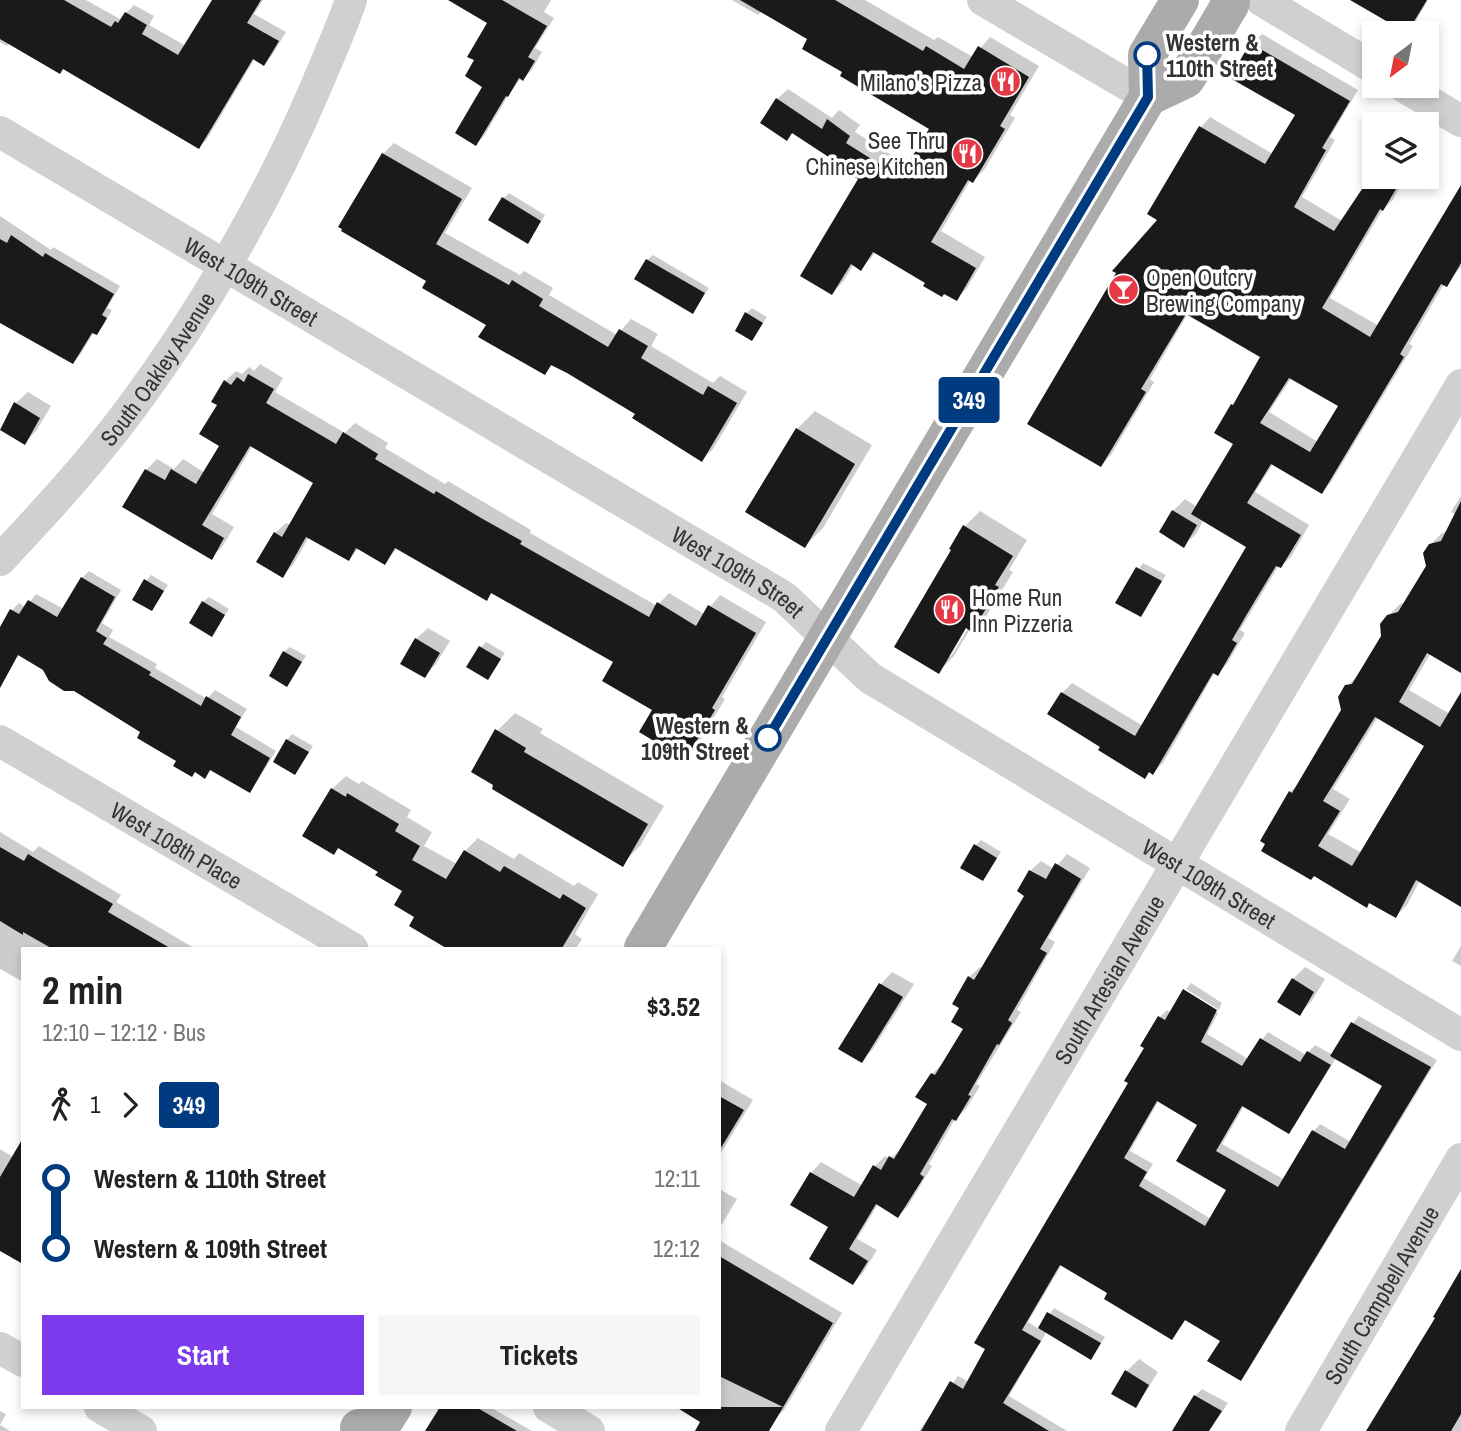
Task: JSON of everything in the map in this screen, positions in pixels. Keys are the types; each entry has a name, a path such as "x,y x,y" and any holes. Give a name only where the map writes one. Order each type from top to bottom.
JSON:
{"main road":[{"path":"644,947 1148,97 1147,55 1180,0"},
{"path":"1148,97 1186,79 1231,3 1229,0"},
{"path":"357,1422 383,1423 392,1409"}],"street":[{"name":"South Oakley Avenue","path":"0,560 56,501 132,407 172,349 262,200 299,127 351,0"},
{"path":"983,0 1148,97"},
{"path":"1261,0 1362,61"},
{"path":"1423,98 1461,121"},
{"name":"West 109th Street","path":"0,132 784,597 870,678 1461,1035"},
{"name":"South Artesian Avenue","path":"841,1431 1461,385"},
{"name":"West 108th Place","path":"0,741 350,947"},
{"name":"South Campbell Avenue","path":"1301,1431 1461,1158"},
{"path":"0,1348 21,1360"},
{"path":"103,1409 141,1431"},
{"path":"552,1409 589,1431"}],"building":[{"path":"0,0 64,0 111,27 115,21 118,23 125,12 147,25 142,34 178,55 212,0 261,0 247,23 279,41 264,66 253,59 199,149 63,69 60,74 0,39"},
{"path":"448,0 502,0 547,26 528,57 535,61 523,81 519,78 508,97 506,96 476,146 455,133 482,87 465,76 474,60 467,57 487,23"},
{"path":"740,0 835,0 923,51 926,46 964,69 978,46 1029,77 1000,126 1005,129 973,183 968,180 931,242 976,268 957,301 944,294 942,297 923,286 925,283 873,252 861,271 851,264 832,295 800,276 858,179 856,175 792,133 787,141 760,123 776,98 822,129 827,119 850,136 846,143 900,177 929,129 840,76 842,72 802,49 807,39"},
{"path":"1350,0 1427,0 1414,21 1386,21"},
{"path":"1250,43 1350,101 1322,148 1326,150 1294,207 1334,231 1362,189 1396,189 1383,211 1380,209 1322,308 1370,337 1461,185 1461,263 1447,287 1441,284 1400,354 1404,357 1322,494 1271,464 1247,503 1301,535 1281,568 1276,566 1247,614 1232,640 1237,643 1218,676 1213,673 1153,775 1149,772 1145,779 1047,714 1061,692 1135,736 1246,547 1191,514 1233,444 1214,433 1260,357 1186,314 1141,389 1146,392 1101,467 1027,424 1116,273 1112,271 1157,220 1147,214 1199,126 1265,164 1295,115 1230,78","holes":["1289,378 1338,406 1310,452 1260,423"]},
{"path":"382,153 462,199 436,244 509,285 512,280 543,299 539,306 608,347 619,329 648,346 641,358 703,395 708,386 737,403 702,462 632,418 635,414 567,373 551,365 545,375 478,337 486,325 422,288 426,281 341,231 338,227"},
{"path":"502,197 541,221 528,244 488,220"},
{"path":"11,235 43,257 45,253 114,294 102,315 107,318 97,335 92,333 73,364 0,323 0,239 7,243"},
{"path":"646,259 705,293 693,314 634,279"},
{"path":"745,312 763,323 752,341 735,331"},
{"path":"248,374 274,389 266,403 336,444 343,432 378,454 375,459 434,494 436,491 522,541 520,544 649,617 657,602 696,626 708,605 756,633 685,760 639,732 652,710 602,681 613,662 491,593 487,601 395,548 385,565 356,548 349,561 306,537 283,578 256,562 274,532 282,537 313,483 250,446 202,525 224,538 212,560 122,507 145,469 165,480 171,469 196,484 219,446 199,434 217,405 211,402 224,380 231,385 237,377 244,382"},
{"path":"14,402 40,418 25,445 0,430"},
{"path":"796,428 855,464 805,548 745,512"},
{"path":"1461,501 1461,673 1427,653 1399,702 1440,727 1461,692 1461,907 1416,880 1396,918 1369,903 1367,908 1314,876 1311,880 1261,851 1265,844 1260,841 1341,710 1338,697 1345,685 1352,684 1381,636 1380,624 1387,615 1398,612 1426,566 1423,553 1429,544 1441,541","holes":["1375,717 1424,746 1352,866 1318,846 1340,811 1323,801"]},
{"path":"1172,510 1197,525 1184,548 1159,532"},
{"name":"Home Run Inn Pizzeria","path":"963,525 1013,556 995,585 999,587 972,632 966,628 939,674 894,647"},
{"path":"1136,567 1162,581 1141,617 1115,603"},
{"path":"81,577 115,597 96,631 107,638 103,644 201,706 206,696 241,717 231,735 270,758 250,793 210,770 205,779 195,772 192,777 173,766 176,761 137,738 140,732 74,691 64,691 49,681 43,670 18,655 0,688 0,627 10,609 19,614 28,600 57,617"},
{"path":"144,579 164,591 152,611 132,600"},
{"path":"202,601 225,615 212,637 189,623"},
{"path":"415,638 440,653 425,678 400,664"},
{"path":"479,646 501,659 488,680 466,667"},
{"path":"283,651 302,662 287,687 269,676"},
{"path":"495,729 526,748 524,752 648,824 623,867 492,789 493,785 471,772"},
{"path":"286,739 309,752 295,775 273,762"},
{"path":"331,788 346,797 347,793 399,824 395,831 420,846 412,860 446,879 464,850 500,872 504,866 560,899 563,894 586,908 563,947 444,947 409,926 414,917 394,905 402,891 375,875 378,872 338,848 334,855 302,836"},
{"path":"974,844 997,858 983,881 960,868"},
{"path":"0,847 24,861 28,854 113,904 108,912 168,947 49,947 0,921"},
{"path":"1055,863 1081,879 1040,949 1047,953 1008,1020 1012,1023 968,1095 971,1096 956,1121 952,1119 920,1174 924,1177 898,1218 876,1204 849,1249 868,1261 853,1285 809,1259 828,1227 790,1205 810,1172 854,1197 873,1165 881,1170 889,1156 894,1159 927,1104 915,1097 931,1073 935,1075 963,1029 951,1022 959,1008 952,1004 968,976 974,980 1024,896 1017,891 1029,870 1046,879"},
{"path":"1292,978 1314,992 1300,1016 1277,1002"},
{"path":"879,983 903,997 862,1063 838,1049"},
{"path":"1183,989 1217,1010 1201,1042 1242,1066 1260,1038 1300,1062 1307,1051 1331,1065 1289,1134 1242,1106 1216,1151 1278,1187 1312,1130 1345,1149 1382,1086 1330,1056 1351,1022 1431,1067 1241,1381 1207,1361 1220,1341 1185,1320 1172,1340 1104,1299 1107,1293 1060,1265 1022,1330 1041,1341 1003,1403 1049,1431 921,1431 950,1381 963,1389 985,1349 974,1343 1128,1083 1124,1081 1144,1048 1140,1046 1158,1016 1165,1020","holes":["1157,1101 1197,1125 1176,1161 1226,1190 1205,1226 1139,1186 1147,1172 1124,1158"]},
{"path":"721,1097 744,1110 721,1148"},
{"path":"21,1141 21,1263 0,1251 0,1177"},
{"path":"721,1257 833,1323 769,1431 695,1431 700,1422 679,1409 783,1407 721,1377"},
{"path":"1461,1269 1461,1414 1451,1431 1366,1431 1435,1318 1433,1317"},
{"path":"1047,1312 1101,1343 1091,1360 1038,1328"},
{"path":"1125,1370 1149,1385 1136,1408 1111,1394"},
{"path":"1194,1395 1222,1411 1209,1431 1172,1431"},
{"path":"439,1409 479,1409 517,1431 425,1431"}],"bus line":[{"name":"349","path":"768,738 1148,97 1147,55"}],"place":[{"name":"Western & 110th Street","path":"1147,55"},
{"name":"Milano's Pizza","path":"1005,82"},
{"name":"See Thru Chinese Kitchen","path":"968,153"},
{"name":"Open Outcry Brewing Company","path":"1123,290"},
{"name":"Home Run Inn Pizzeria","path":"949,610"},
{"name":"Western & 109th Street","path":"768,738"}]}
